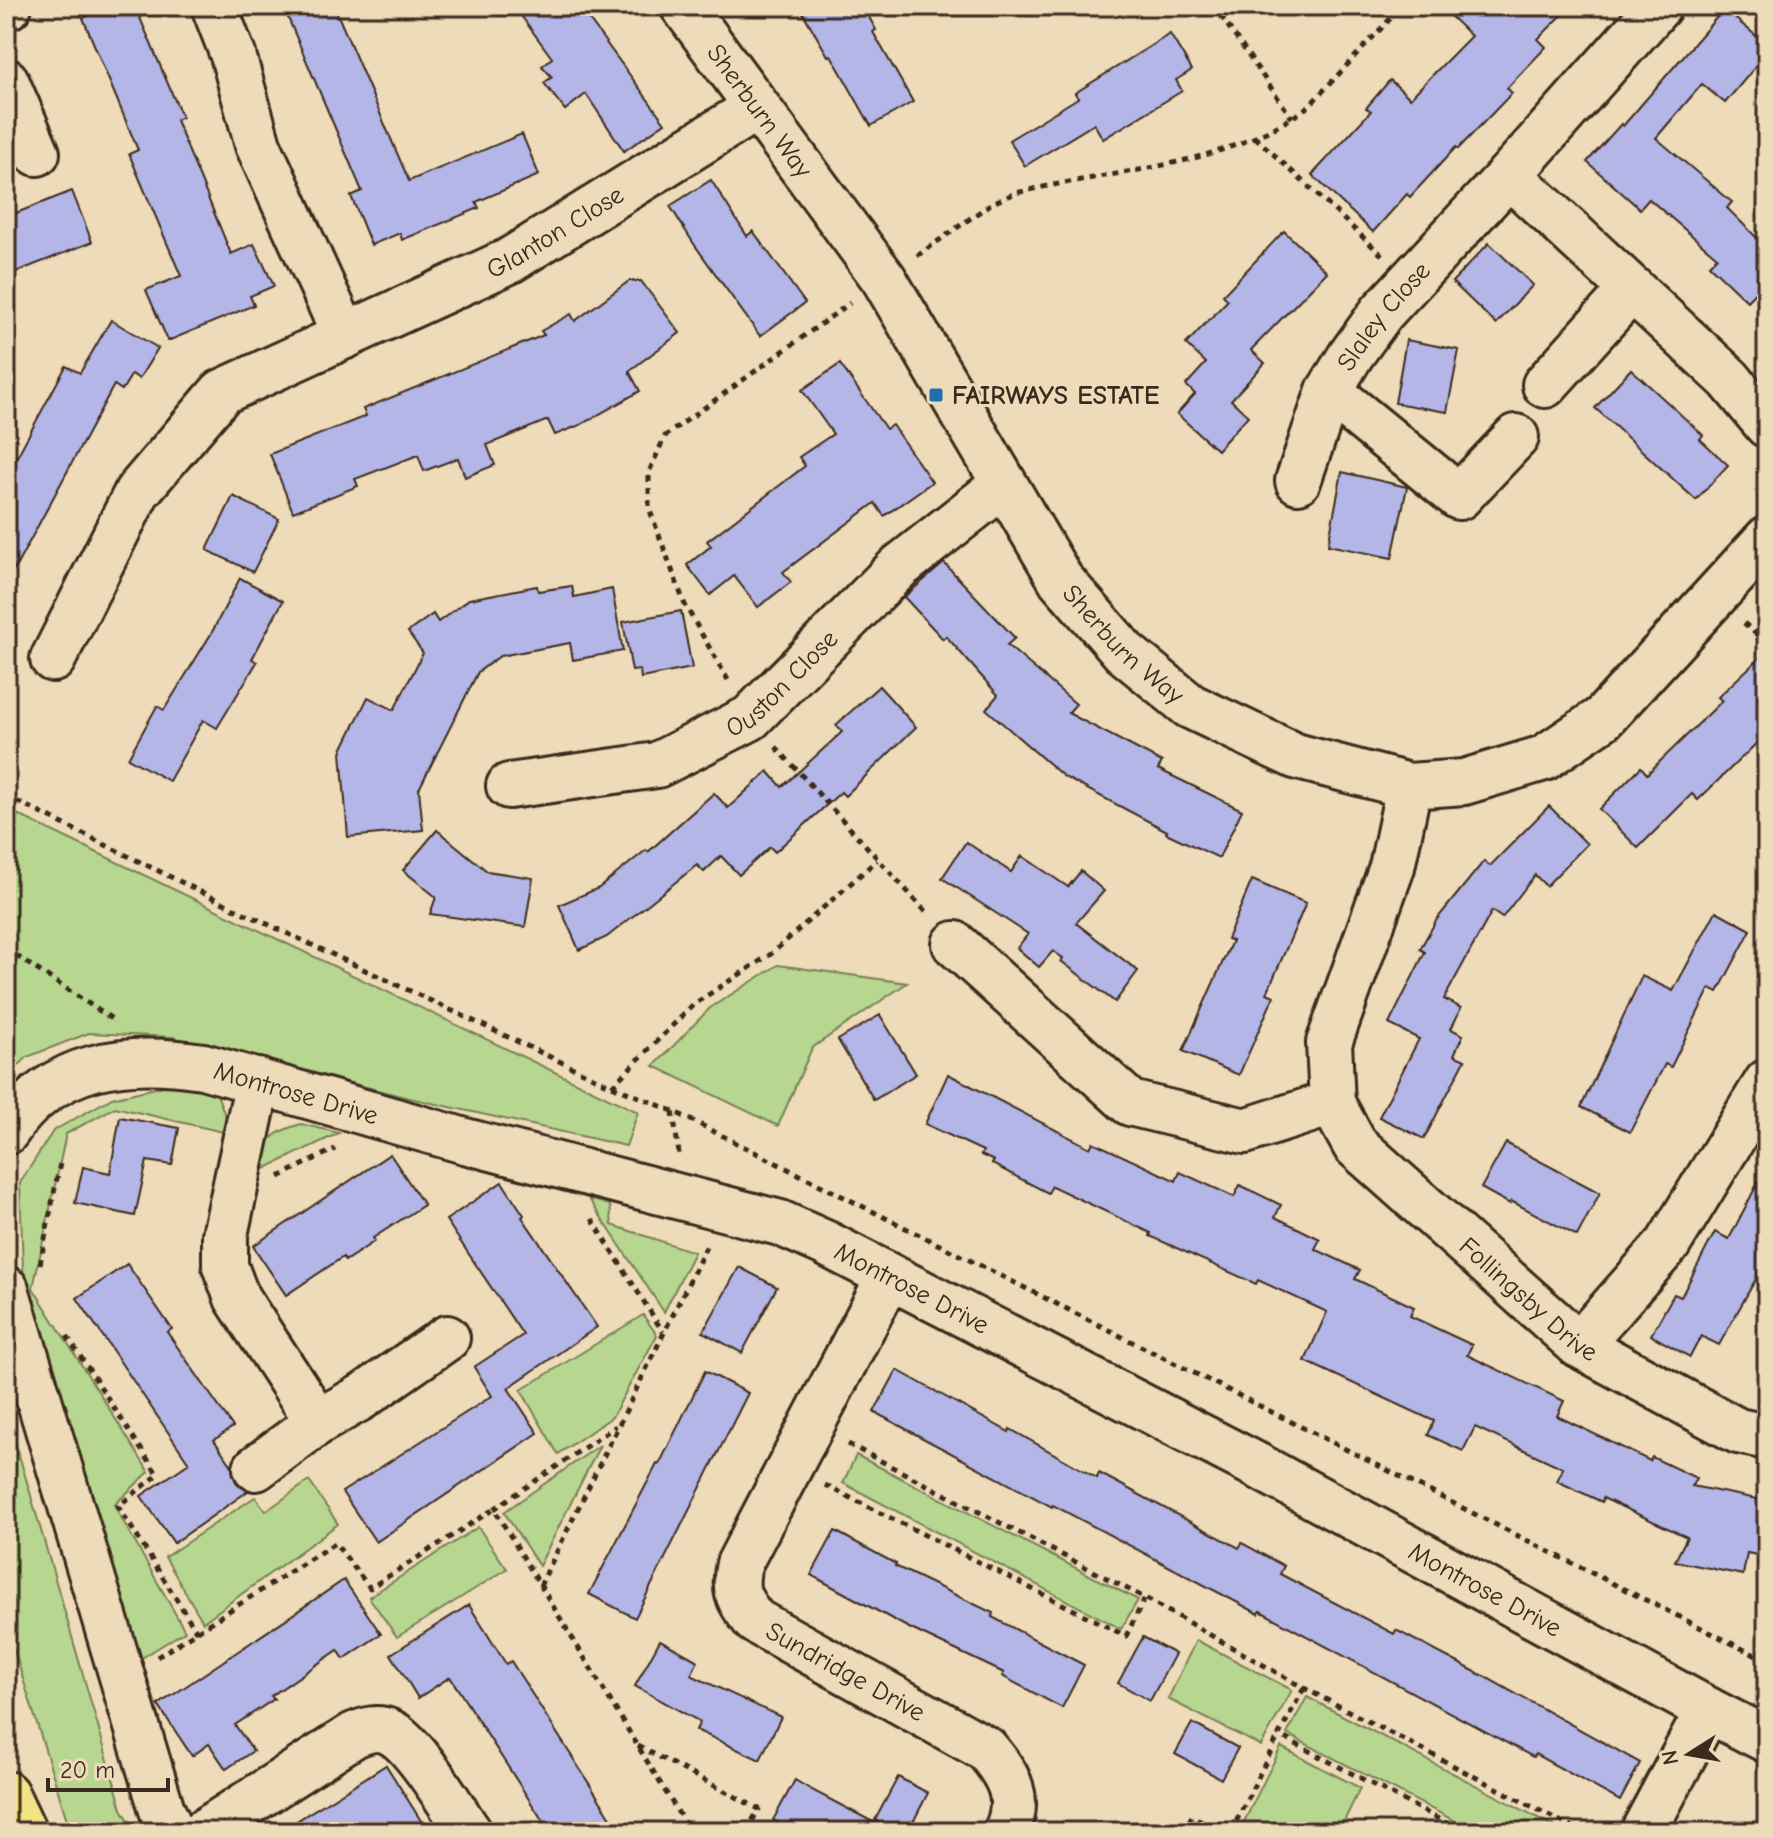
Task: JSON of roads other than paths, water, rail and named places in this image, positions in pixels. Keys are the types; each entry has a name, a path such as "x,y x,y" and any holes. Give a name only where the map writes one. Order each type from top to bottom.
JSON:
{"highway":[{"path":"6,1794 24,1832"}],"street":[{"path":"214,6 229,43 258,145 345,336"},
{"name":"Sherburn Way","path":"683,6 884,279 1061,580 1124,652 1190,706 1295,756 1409,786 1464,782 1544,758 1603,718 1767,539"},
{"name":"Slaley Close","path":"1298,481 1329,391 1351,355 1409,280 1509,175 1659,6"},
{"path":"6,81 37,153"},
{"name":"Glanton Close","path":"53,659 137,492 222,392 509,261 756,108"},
{"path":"1509,175 1729,379 1767,425"},
{"path":"1545,385 1632,289"},
{"path":"1329,391 1459,497 1516,437"},
{"name":"Ouston Close","path":"509,786 657,765 750,718 899,567 1004,484"},
{"name":"Follingsby Drive","path":"1409,786 1392,867 1329,1043 1332,1103 1355,1145 1579,1345 1738,1431 1767,1437"},
{"path":"955,944 1130,1103 1245,1131 1332,1103"},
{"name":"Montrose Drive","path":"6,1132 32,1100 75,1074 104,1065 133,1061 177,1062 203,1066 392,1120 780,1223 1258,1466 1767,1740"},
{"path":"258,1081 225,1235 225,1266 230,1283 318,1422"},
{"path":"1579,1345 1668,1244 1767,1082"},
{"name":"Sundridge Drive","path":"889,1277 739,1564 735,1584 742,1605 755,1621 986,1749 1002,1768 1012,1793 1014,1815 1006,1832"},
{"path":"22,1280 123,1680 162,1810 172,1832"},
{"path":"256,1468 318,1422 362,1397 447,1338"},
{"path":"1643,1832 1708,1710"},
{"path":"203,1832 354,1735 370,1728 388,1730 405,1740 469,1832"}],"place":[{"name":"FAIRWAYS ESTATE","path":"936,395"}]}
